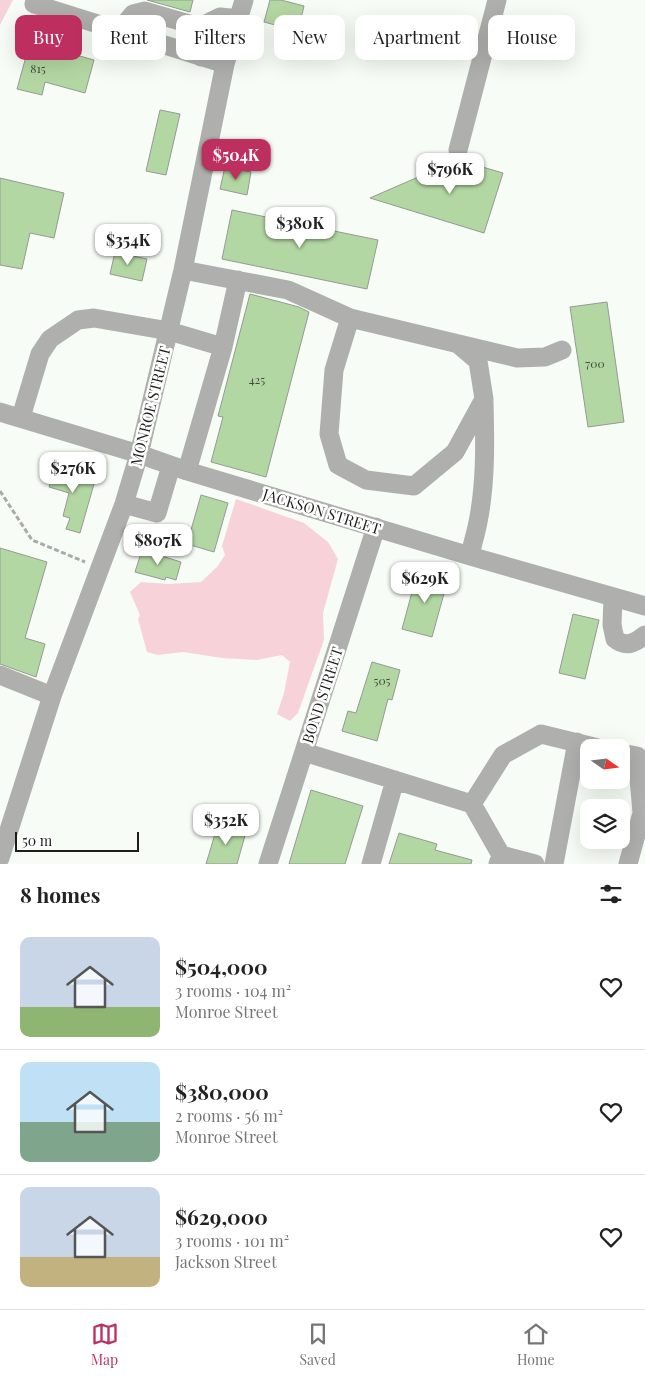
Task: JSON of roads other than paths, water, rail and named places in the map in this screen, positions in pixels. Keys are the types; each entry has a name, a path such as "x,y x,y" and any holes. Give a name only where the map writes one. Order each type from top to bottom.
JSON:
{"street":[{"name":"MONROE STREET","path":"240,15 244,0"},
{"path":"458,150 497,0"},
{"path":"34,4 92,22"},
{"path":"132,15 145,11 159,15"},
{"path":"213,60 225,64"},
{"name":"MONROE STREET","path":"0,858 4,831 124,504 139,454 184,270 226,60"},
{"path":"184,270 288,290 350,318 517,358 545,357 562,350"},
{"path":"124,504 157,513 179,469 223,347 238,280"},
{"path":"6,415 50,339 78,320 94,318 169,331 223,347"},
{"path":"350,318 334,370 329,434 338,465 366,480 414,486 455,452 484,399"},
{"path":"458,344 478,361 484,399 485,447 482,486 478,522 470,556"},
{"name":"JACKSON STREET","path":"6,415 470,556 645,606"},
{"name":"BOND STREET","path":"268,864 376,527"},
{"path":"613,597 612,625 615,639 621,644 634,644 645,635"},
{"path":"0,675 52,696"},
{"path":"472,804 503,755 541,734 580,743"},
{"path":"554,864 577,742"},
{"path":"304,752 472,804 500,859 535,864"},
{"path":"628,864 642,813 637,756 630,755"},
{"path":"371,864 395,780"}]}
